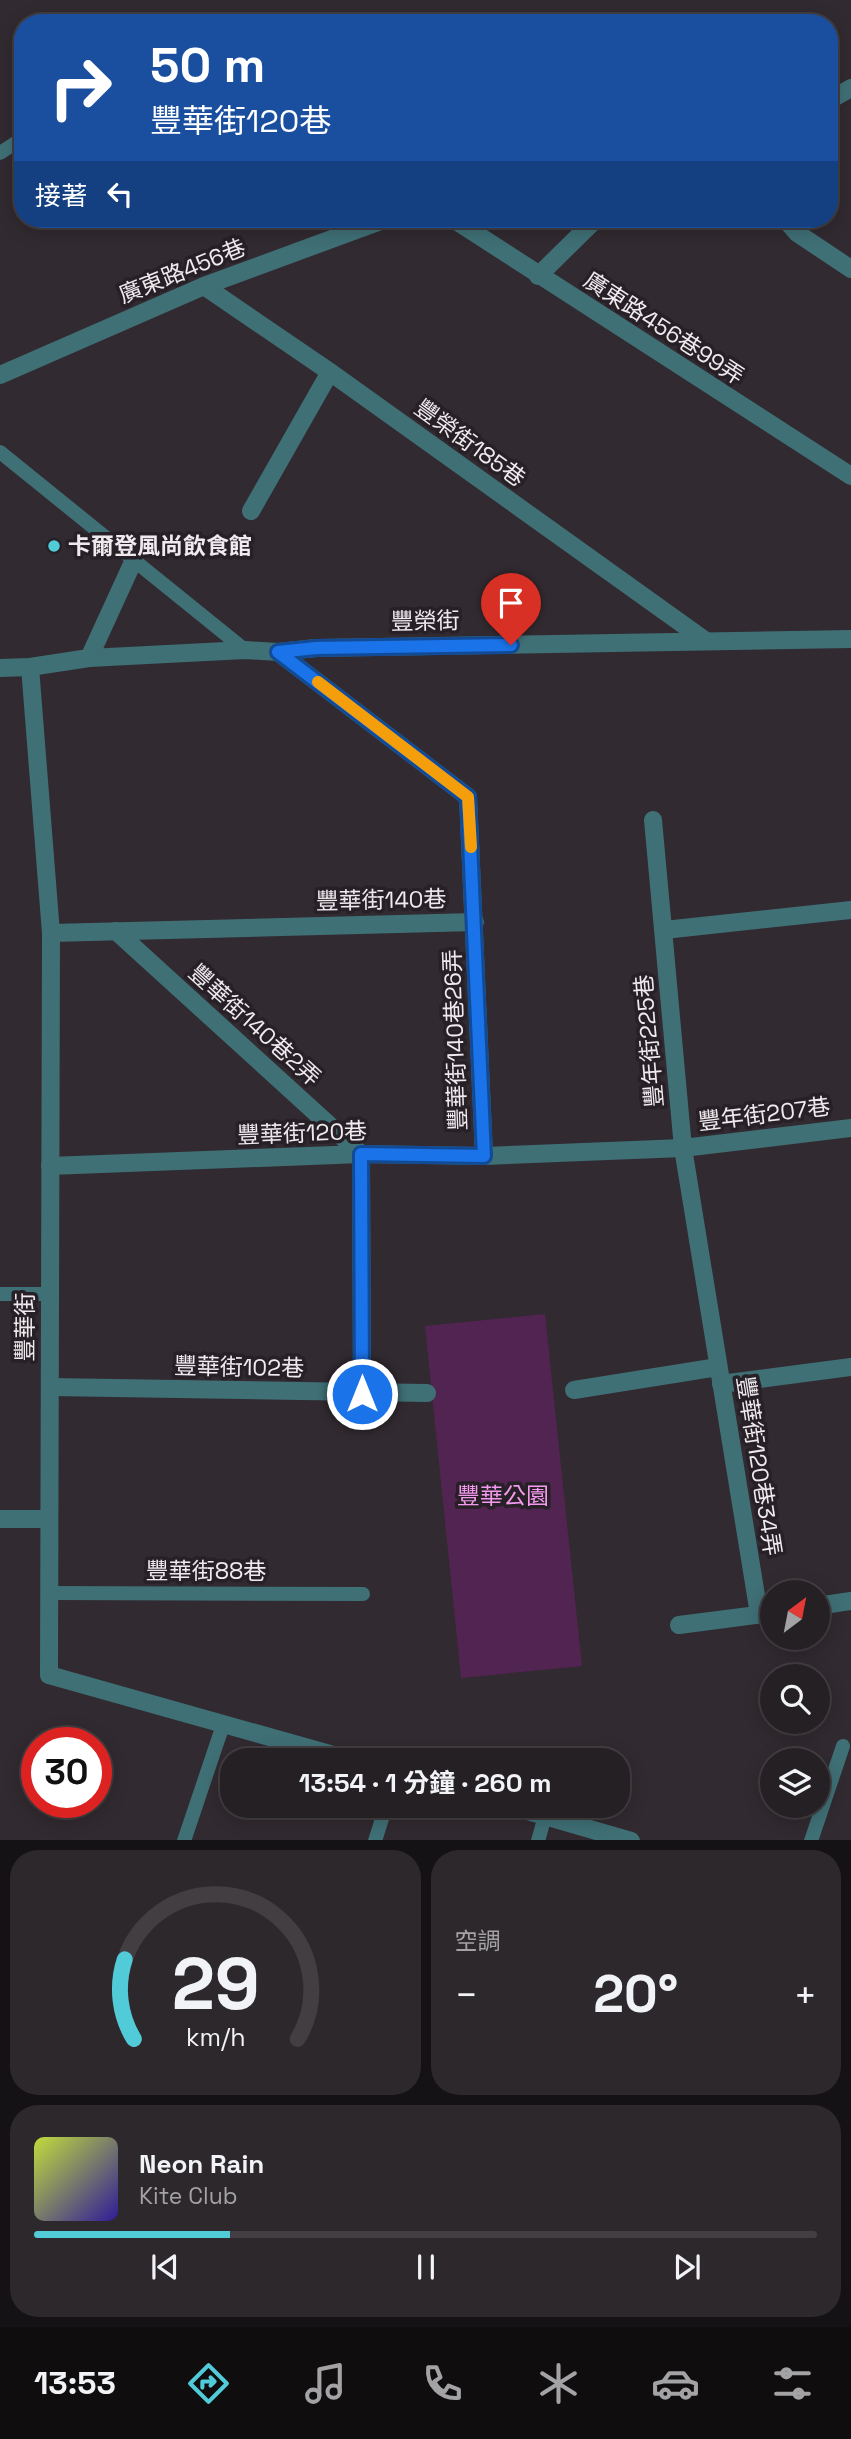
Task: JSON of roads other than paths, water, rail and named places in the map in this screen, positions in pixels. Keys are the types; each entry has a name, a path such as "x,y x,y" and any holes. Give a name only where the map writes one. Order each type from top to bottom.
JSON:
{"street":[{"name":"廣東路456巷","path":"0,375 204,286 362,228"},
{"name":"廣東路456巷99弄","path":"466,228 851,476"},
{"path":"538,276 587,228"},
{"path":"793,228 851,269"},
{"name":"豐榮街185巷","path":"204,286 330,372 706,641"},
{"path":"251,511 330,372"},
{"path":"89,658 134,562"},
{"name":"豐榮街","path":"0,667 30,667 89,658 246,650 278,652 316,648 851,639"},
{"name":"豐華街140巷","path":"51,933 475,922 468,797 278,652"},
{"name":"豐華街","path":"30,667 51,933 49,1675 306,1748"},
{"name":"豐年街225巷","path":"653,820 683,1148"},
{"path":"664,930 851,910"},
{"name":"豐華街140巷26弄","path":"475,922 484,1156"},
{"name":"豐華街140巷2弄","path":"116,931 361,1154"},
{"name":"豐年街207巷","path":"683,1148 851,1128"},
{"name":"豐華街120巷","path":"50,1166 361,1154 484,1156 683,1148"},
{"name":"豐華街120巷34弄","path":"683,1148 720,1376 760,1588"},
{"path":"361,1154 362,1394"},
{"path":"720,1376 851,1367"},
{"name":"豐華街120巷34弄","path":"574,1390 720,1376"},
{"name":"豐華街102巷","path":"50,1387 427,1393"},
{"path":"0,1518 50,1519"},
{"path":"830,1604 851,1601"},
{"path":"679,1625 760,1615"},
{"path":"552,1818 629,1840"}],"lane":[{"path":"0,452 246,650"},
{"path":"0,1294 49,1294"},
{"name":"豐華街88巷","path":"49,1593 363,1594"},
{"path":"184,1840 223,1726"},
{"path":"811,1840 843,1746"},
{"path":"376,1840 382,1818"},
{"path":"538,1840 544,1818"}],"place":[{"name":"卡爾登風尚飲食館","path":"54,546"}],"park label":[{"name":"豐華公園","path":"503,1496"}]}
